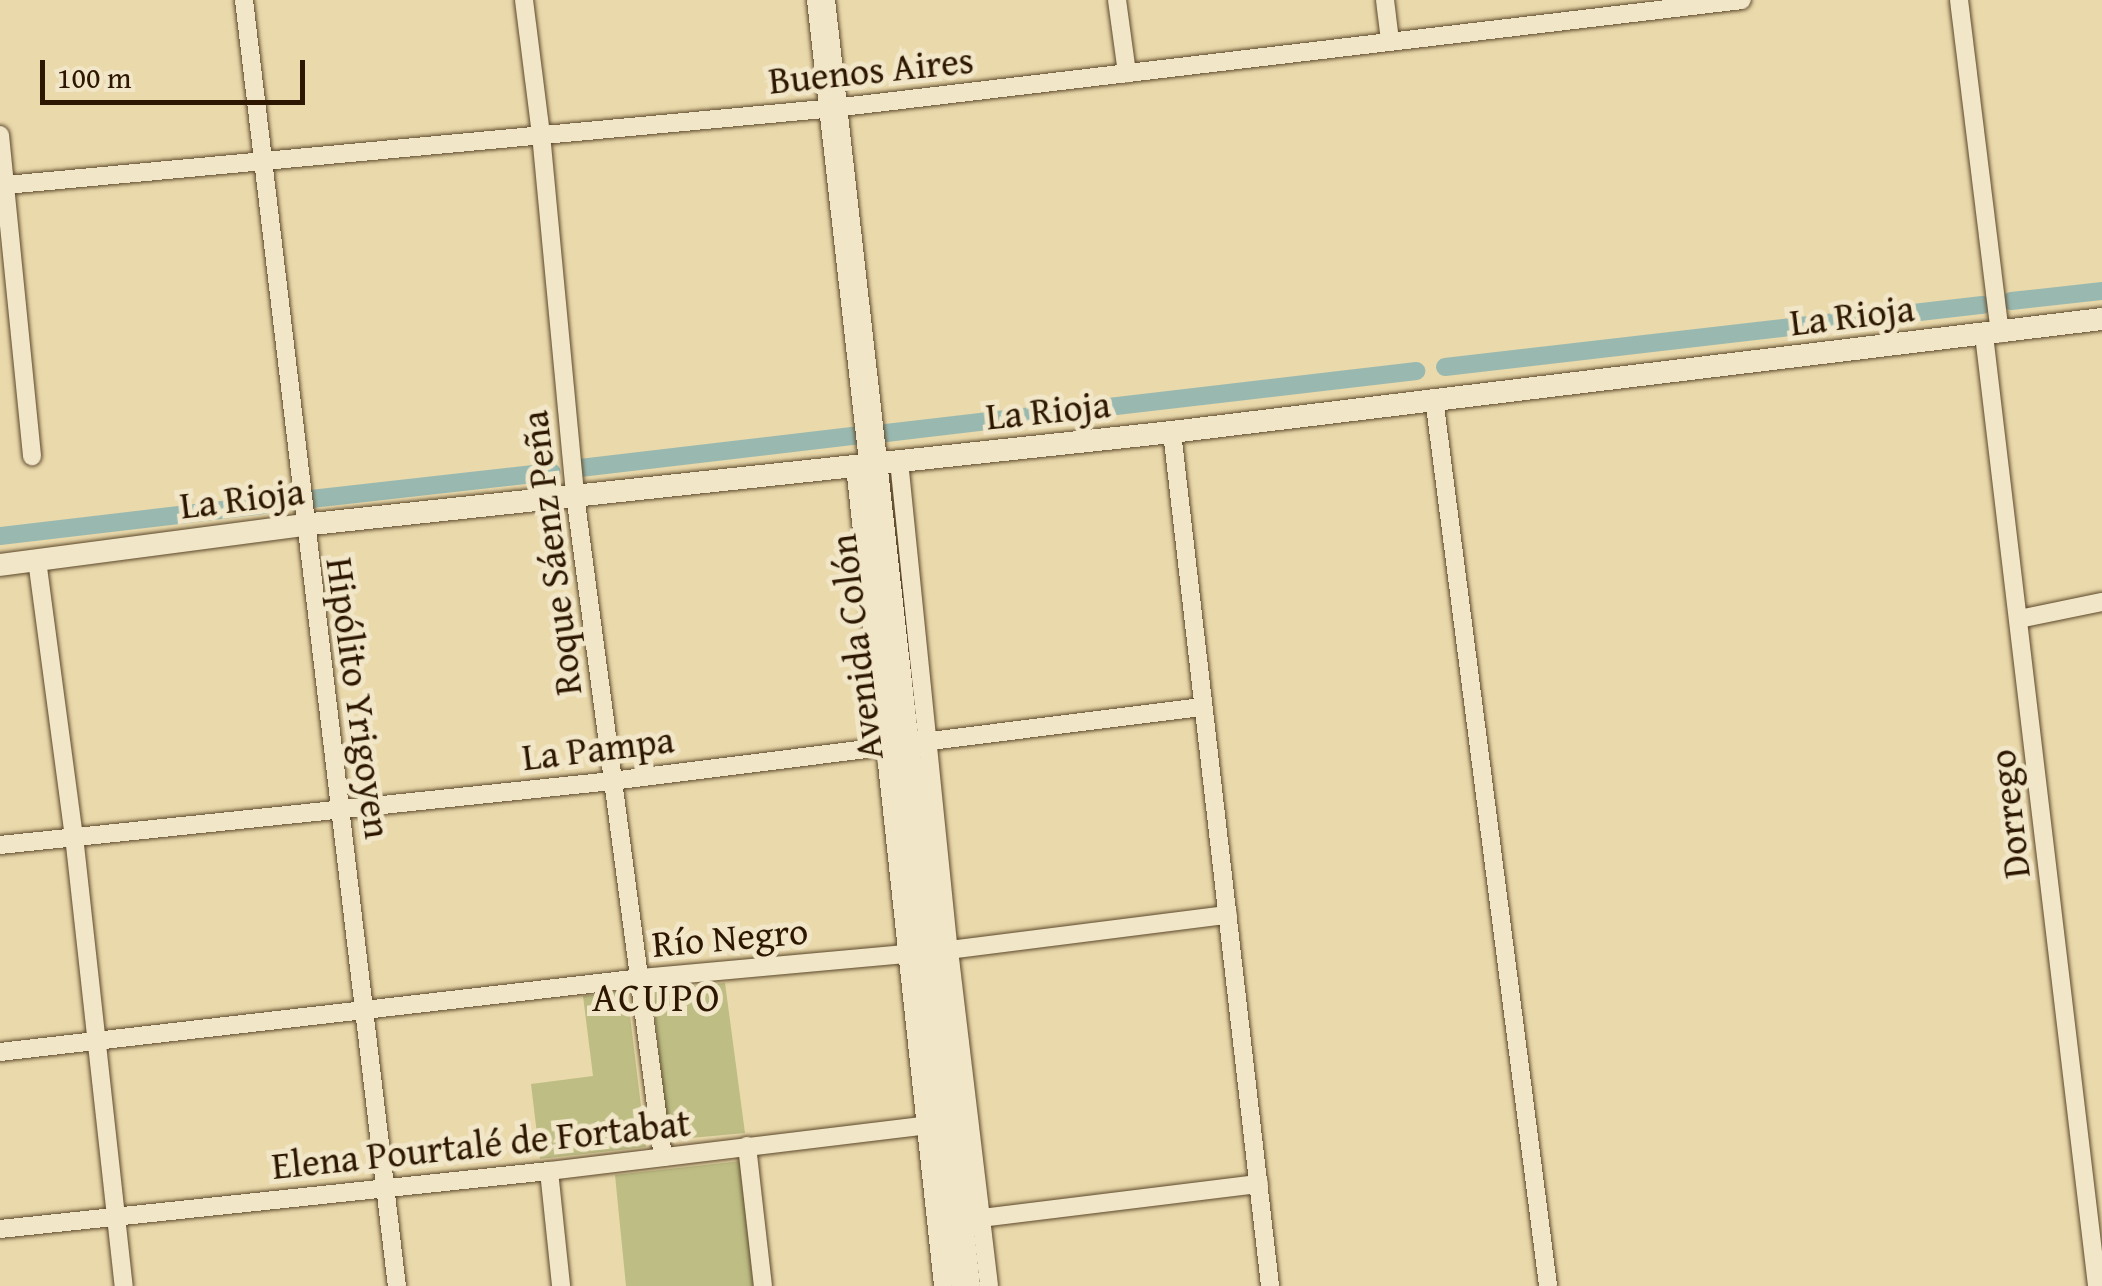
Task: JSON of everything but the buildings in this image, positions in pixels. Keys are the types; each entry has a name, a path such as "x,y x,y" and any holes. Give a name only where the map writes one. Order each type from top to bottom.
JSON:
{"main road":[{"name":"Avenida Colón","path":"821,0 966,1286"}],"street":[{"name":"Hipólito Yrigoyen","path":"244,0 303,525 342,808 397,1286"},
{"name":"Roque Sáenz Peña","path":"524,0 541,134 574,495 642,978 663,1157"},
{"path":"1118,0 1128,73"},
{"path":"1385,0 1390,42"},
{"name":"Buenos Aires","path":"6,185 834,108 1390,42 1670,4 1742,0"},
{"name":"Dorrego","path":"1959,0 2019,618 2096,1286"},
{"path":"0,135 32,456"},
{"name":"La Rioja","path":"0,565 303,525 1172,432 2102,319"},
{"path":"1434,398 1548,1286"},
{"path":"1172,432 1270,1286"},
{"path":"37,560 74,836 124,1286"},
{"path":"2019,618 2102,602"},
{"name":"La Pampa","path":"0,845 612,781 1202,706"},
{"name":"Río Negro","path":"0,1052 642,978 928,952 1228,915"},
{"name":"Elena Pourtalé de Fortabat","path":"0,1229 549,1171 946,1122"},
{"name":"Avenida Colón","path":"946,1122 981,1218 990,1286"},
{"name":"Avenida Colón","path":"943,1286 946,1122"},
{"path":"747,1146 763,1286"},
{"path":"549,1171 561,1286"},
{"path":"981,1218 1260,1184"}],"green space":[{"path":"725,983 745,1133 669,1140 652,990"},
{"path":"627,991 646,1147 540,1159 531,1084 593,1076 583,996"},
{"path":"741,1161 753,1286 626,1286 615,1175"}],"waterway":[{"path":"2011,301 2102,291"},
{"path":"1445,367 1982,305"},
{"path":"886,433 1416,371"},
{"path":"580,468 854,436"},
{"path":"311,499 551,472"},
{"path":"0,536 282,503"}],"district":[{"name":"ACUPO","path":"657,997"}]}
